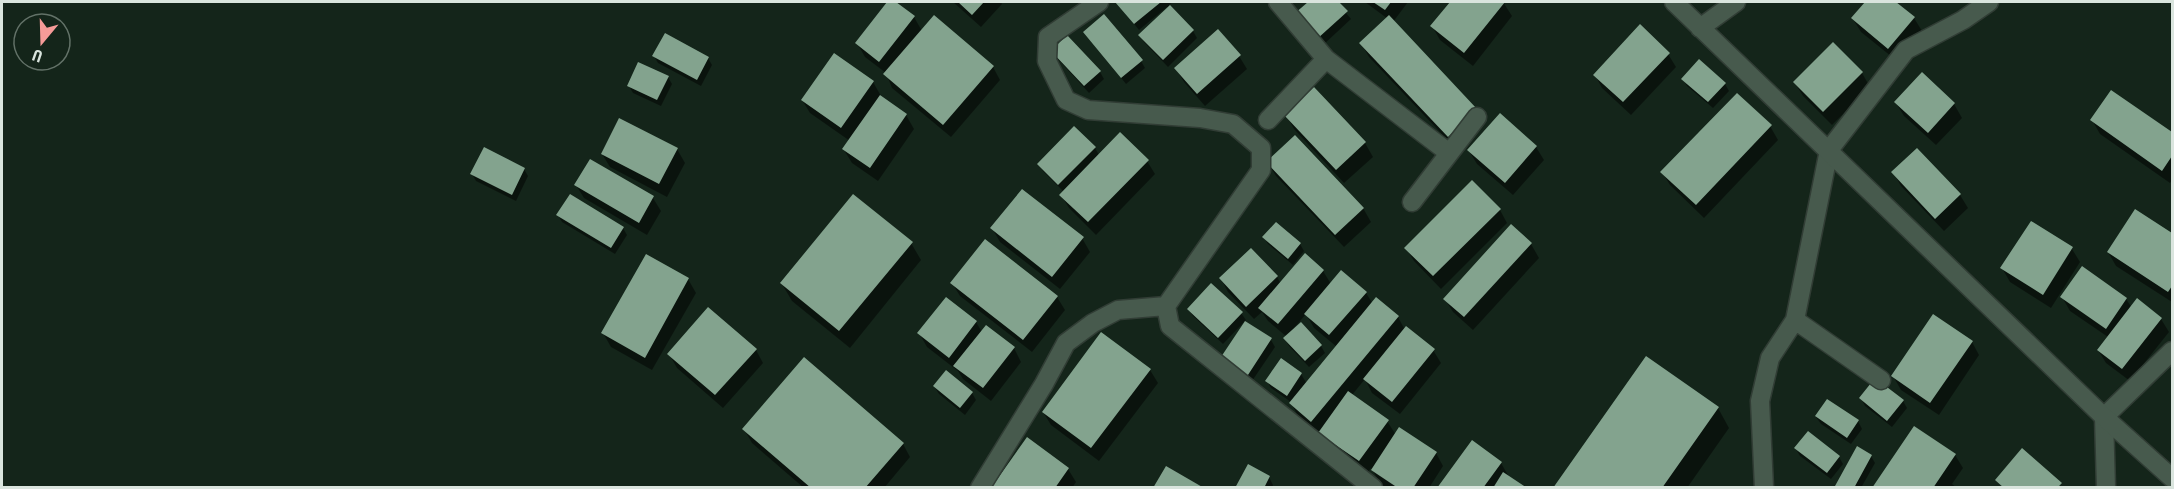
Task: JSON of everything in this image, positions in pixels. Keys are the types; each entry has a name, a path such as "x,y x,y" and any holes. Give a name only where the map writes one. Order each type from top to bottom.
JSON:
{"street":[{"path":"1099,2 1048,37 1047,61 1066,100 1088,110 1200,118 1233,124 1261,148 1261,170 1166,306 1170,326 1373,488"},
{"path":"1278,2 1326,60 1449,153"},
{"path":"1674,2 2104,417 2172,478"},
{"path":"1700,28 1736,2"},
{"path":"1764,488 1760,401 1770,358 1795,320 1828,150 1906,50 1963,20 1989,2"},
{"path":"1268,120 1326,60"},
{"path":"1412,202 1477,117"},
{"path":"980,488 1066,344 1093,323 1118,310 1166,306"},
{"path":"1795,320 1881,380"},
{"path":"2106,488 2104,417 2172,351"}],"building":[{"path":"887,2 896,2 915,16 879,62 855,43"},
{"path":"958,2 984,2 972,15"},
{"path":"1115,2 1161,2 1134,24"},
{"path":"1308,2 1339,2 1348,11 1317,39 1294,14"},
{"path":"1373,2 1391,2 1385,10"},
{"path":"1450,2 1505,2 1464,53 1430,26"},
{"path":"1865,2 1896,2 1915,17 1888,49 1851,18"},
{"path":"1170,5 1194,30 1163,60 1138,35"},
{"path":"1104,14 1143,60 1121,78 1083,32"},
{"path":"934,15 994,66 943,125 883,74"},
{"path":"1389,15 1477,109 1448,137 1359,43"},
{"path":"1640,24 1670,53 1623,102 1593,75"},
{"path":"1218,29 1241,55 1197,94 1174,68"},
{"path":"665,33 709,57 697,80 652,56"},
{"path":"1067,35 1101,71 1084,86 1051,51"},
{"path":"1833,42 1863,72 1823,112 1793,82"},
{"path":"834,53 874,81 841,128 801,100"},
{"path":"1699,59 1726,83 1708,102 1681,79"},
{"path":"638,62 669,76 657,100 627,86"},
{"path":"1922,72 1955,103 1928,133 1894,102"},
{"path":"1314,87 1366,142 1336,170 1284,115"},
{"path":"2111,90 2172,132 2172,156 2162,171 2090,120"},
{"path":"1737,93 1772,125 1696,205 1660,172"},
{"path":"880,95 907,114 870,168 842,149"},
{"path":"1500,113 1537,146 1505,183 1467,150"},
{"path":"619,118 678,148 659,184 601,154"},
{"path":"1074,126 1096,147 1058,185 1037,164"},
{"path":"1120,132 1149,160 1088,222 1059,195"},
{"path":"1295,135 1364,208 1335,235 1266,162"},
{"path":"484,147 525,168 512,195 470,174"},
{"path":"1917,148 1961,194 1935,219 1891,172"},
{"path":"590,159 654,196 639,223 574,185"},
{"path":"1472,180 1501,209 1433,276 1404,248"},
{"path":"1022,189 1084,237 1052,277 990,228"},
{"path":"570,194 624,227 611,248 556,215"},
{"path":"853,194 913,242 839,331 780,283"},
{"path":"2135,209 2172,233 2172,286 2168,292 2107,252"},
{"path":"2031,221 2073,247 2043,295 2000,268"},
{"path":"1276,222 1301,243 1288,259 1262,237"},
{"path":"1511,224 1532,243 1464,317 1443,299"},
{"path":"985,239 1058,296 1023,340 950,283"},
{"path":"1251,248 1278,276 1246,307 1219,278"},
{"path":"1305,253 1324,270 1278,324 1258,308"},
{"path":"646,254 689,278 645,358 601,333"},
{"path":"2082,266 2127,298 2106,329 2060,297"},
{"path":"1341,270 1367,292 1329,335 1304,314"},
{"path":"1211,283 1243,312 1218,338 1187,309"},
{"path":"946,297 977,321 949,358 917,333"},
{"path":"1376,297 1399,316 1311,422 1289,403"},
{"path":"2137,298 2162,318 2122,369 2097,350"},
{"path":"708,307 757,349 715,395 667,354"},
{"path":"1933,314 1973,341 1930,403 1891,376"},
{"path":"1245,321 1272,338 1246,378 1219,360"},
{"path":"1301,322 1322,345 1305,361 1283,338"},
{"path":"986,325 1015,347 983,388 953,366"},
{"path":"1406,326 1435,349 1392,402 1363,379"},
{"path":"1101,332 1151,369 1091,448 1042,412"},
{"path":"1646,356 1719,407 1662,488 1553,488"},
{"path":"804,357 904,443 865,488 811,488 742,429"},
{"path":"1281,358 1302,373 1287,396 1265,381"},
{"path":"946,370 973,392 960,408 933,386"},
{"path":"1875,378 1904,400 1887,421 1859,398"},
{"path":"1348,391 1389,420 1359,461 1318,433"},
{"path":"1827,399 1859,420 1847,438 1815,416"},
{"path":"1914,426 1956,454 1933,488 1872,488"},
{"path":"1399,427 1437,452 1413,488 1398,488 1371,470"},
{"path":"1808,431 1840,456 1827,473 1794,448"},
{"path":"1027,437 1069,468 1055,488 991,488"},
{"path":"1472,440 1502,462 1483,488 1437,488"},
{"path":"1857,446 1872,455 1854,488 1838,488 1835,486"},
{"path":"2022,448 2062,483 2057,488 2004,488 1995,480"},
{"path":"1248,464 1270,476 1264,488 1235,488"},
{"path":"1166,466 1204,488 1153,488"},
{"path":"1503,472 1527,488 1493,488"}]}
